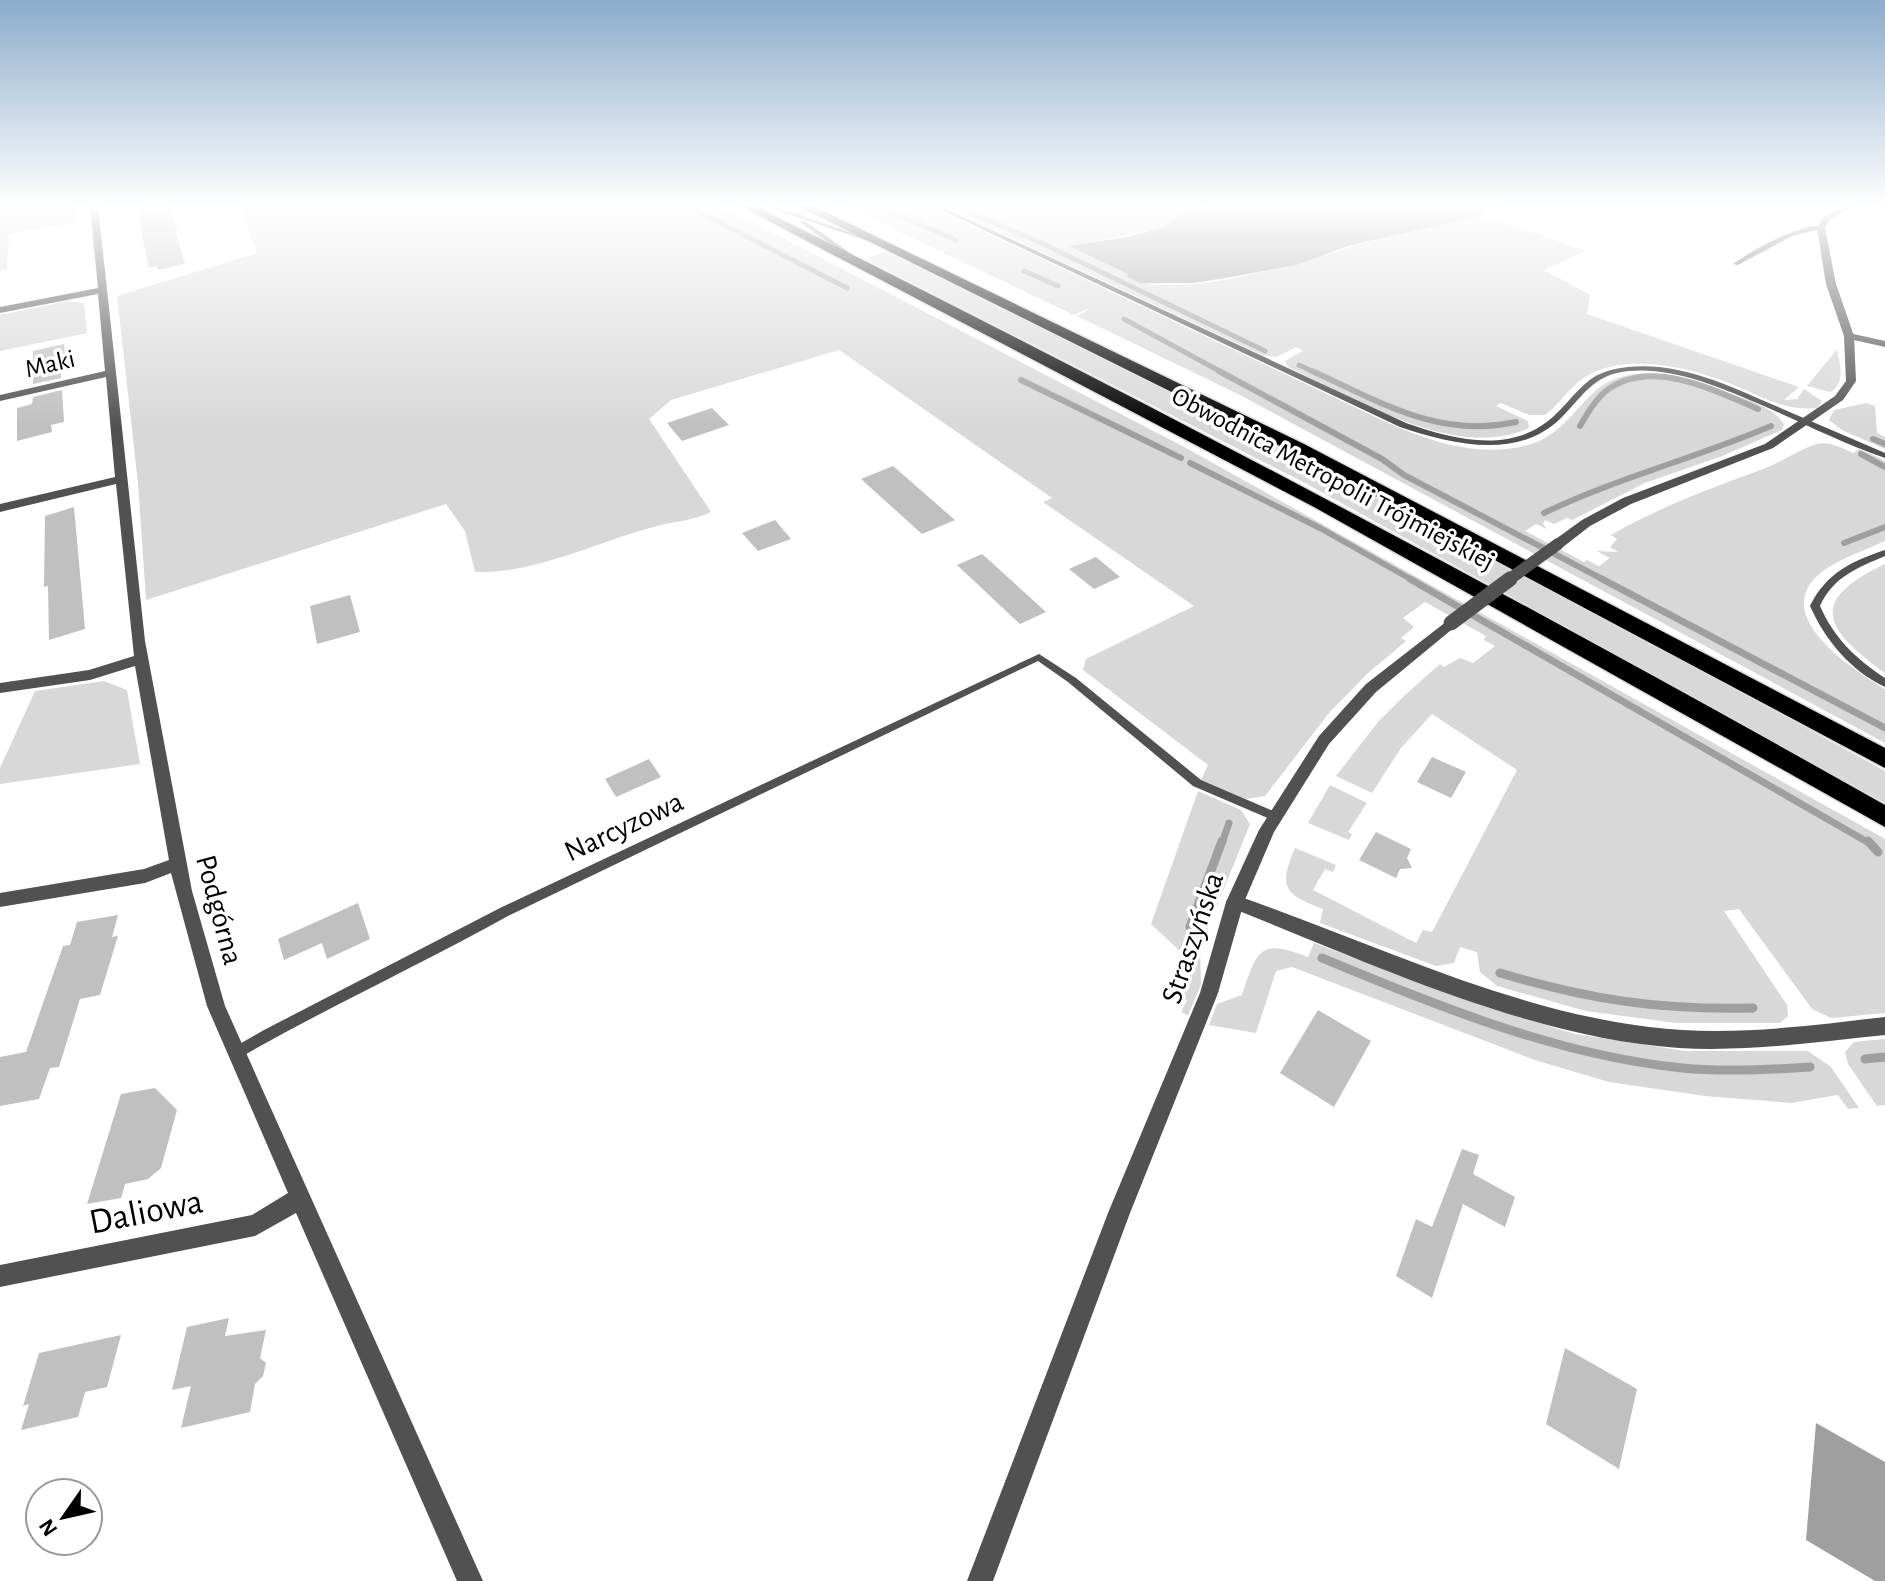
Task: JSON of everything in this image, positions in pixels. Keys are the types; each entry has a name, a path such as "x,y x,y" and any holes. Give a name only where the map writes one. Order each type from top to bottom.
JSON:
{"highway":[{"name":"Obwodnica Metropolii Trójmiejskiej","path":"895,280 1375,531 1885,817"},
{"name":"Obwodnica Metropolii Trójmiejskiej","path":"957,280 1312,455 1885,759"}],"street":[{"name":"Podgórna","path":"101,280 141,659 177,864 216,1006 470,1581"},
{"path":"1830,280 1849,336 1885,344"},
{"path":"0,310 102,290"},
{"name":"Straszyńska","path":"980,1581 1119,1213 1209,993 1235,902 1274,816 1324,740 1371,688 1451,623 1586,523 1679,478 1769,446 1839,398 1851,381 1849,336"},
{"name":"Maki","path":"0,398 110,373"},
{"path":"0,508 121,479"},
{"path":"0,688 90,675 141,659"},
{"path":"0,900 145,876 177,864"},
{"path":"1235,902 1535,1011 1648,1036 1707,1040 1885,1026"},
{"name":"Daliowa","path":"0,1276 255,1225 299,1199"}],"lane":[{"path":"1093,280 1390,419 1437,437 1473,443 1521,439 1540,432 1594,379 1625,370 1650,369 1696,377 1885,456"},
{"path":"1885,553 1838,574 1821,588 1815,606 1823,628 1841,649 1885,683"},
{"name":"Narcyzowa","path":"236,1053 289,1022 459,938 504,912 1039,657 1072,680 1197,783 1274,816"}],"shaded area":[{"path":"170,280 863,280 1186,448 1885,839 1885,1013 1831,1018 1812,1009 1739,909 1724,911 1787,1005 1788,1016 1780,1023 1676,1023 1586,1011 1497,986 1480,972 1477,952 1460,947 1454,963 1436,966 1320,923 1323,909 1300,899 1288,888 1287,872 1295,848 1336,865 1333,872 1325,869 1313,890 1416,943 1423,930 1432,932 1517,770 1432,714 1401,748 1372,793 1336,776 1378,722 1440,664 1444,667 1460,658 1473,663 1495,646 1484,640 1486,636 1425,602 1403,618 1414,627 1401,638 1406,641 1367,674 1329,713 1265,796 1246,799 1201,780 1208,765 1083,670 1086,659 1194,606 1043,502 1052,498 839,350 671,400 649,419 711,512 704,515 635,532 521,568 475,572 465,531 446,504 146,600 138,483 117,296"},
{"path":"906,280 944,280 1138,376 1637,636 1885,771 1885,803 1307,484"},
{"path":"1000,280 1086,280 1386,422 1456,446 1510,449 1539,441 1564,424 1593,393 1607,383 1623,376 1640,374 1676,376 1711,386 1758,404 1773,412 1784,424 1782,430 1722,456 1645,483 1572,520 1567,518 1554,524 1545,520 1543,524 1547,529 1536,524 1525,531 1584,562 1587,560 1599,566 1610,558 1597,551 1618,552 1610,547 1617,539 1611,535 1668,506 1766,468 1811,446 1826,443 1853,453 1859,449 1882,459 1885,461 1885,541 1825,570 1810,584 1804,600 1806,615 1826,646 1885,689 1885,743 1240,395 1077,316 1092,307 1074,315"},
{"path":"1101,280 1138,280 1159,285 1222,280 1562,280 1590,295 1587,314 1799,387 1784,400 1797,399 1804,389 1822,401 1817,408 1794,407 1696,372 1660,365 1623,364 1583,378 1545,415 1529,415 1501,403 1496,406 1528,421 1529,428 1501,436 1470,437 1406,422 1288,367 1285,361 1303,351 1296,347 1277,357 1262,355"},
{"path":"1133,280 1212,280 1194,283 1140,283"},
{"path":"68,301 84,303 87,333 0,351 0,315"},
{"path":"1837,349 1841,373 1835,388 1830,392 1807,386"},
{"path":"1866,403 1875,406 1877,433 1885,437 1885,449 1842,430 1829,420 1834,410"},
{"path":"1885,564 1885,673 1848,643 1833,616 1835,603 1844,590"},
{"path":"104,681 127,690 140,764 0,784 0,768 35,691"},
{"path":"1330,785 1367,803 1348,832 1352,834 1349,840 1308,823"},
{"path":"1198,791 1241,810 1250,824 1200,948 1201,985 1188,1015 1181,1012 1187,1000 1165,992 1182,953 1151,924"},
{"path":"1314,943 1486,1007 1575,1034 1685,1051 1808,1051 1831,1067 1859,1108 1848,1109 1838,1095 1791,1103 1705,1096 1609,1082 1535,1060 1292,967 1276,971 1256,1033 1209,1025 1217,1004 1242,995 1252,967 1262,952 1279,949 1308,957"},
{"path":"1885,1039 1885,1105 1877,1106 1848,1064 1845,1052 1854,1042"},
{"path":"1816,1423 1885,1462 1885,1581 1875,1581 1806,1540"}],"building":[{"path":"64,344 66,369 61,370 61,378 33,384 33,351"},
{"path":"62,390 64,422 51,425 52,432 17,441 17,408 32,404 33,397"},
{"path":"712,408 729,425 682,441 667,423"},
{"path":"893,466 955,520 922,534 861,479"},
{"path":"74,507 85,629 49,640 48,586 44,587 45,516"},
{"path":"775,520 791,539 758,551 742,533"},
{"path":"982,554 1046,612 1020,624 957,565"},
{"path":"1096,557 1120,577 1094,589 1069,569"},
{"path":"350,595 360,632 317,644 310,606"},
{"path":"1432,757 1466,772 1451,798 1417,782"},
{"path":"649,759 661,777 616,797 605,779"},
{"path":"1376,832 1411,849 1407,858 1412,868 1400,869 1396,878 1359,860"},
{"path":"358,903 370,939 327,959 322,943 284,960 278,939"},
{"path":"118,915 112,937 118,936 100,995 80,999 59,1067 50,1068 39,1099 0,1106 0,1057 26,1052 63,946 70,945 77,922"},
{"path":"1318,1010 1371,1041 1334,1107 1280,1073"},
{"path":"155,1088 177,1110 161,1168 148,1179 125,1184 121,1198 87,1204 121,1094"},
{"path":"1462,1149 1479,1155 1473,1174 1515,1197 1505,1227 1463,1204 1432,1298 1396,1276 1416,1219 1432,1227"},
{"path":"229,1318 225,1336 266,1330 260,1358 266,1363 263,1376 255,1384 250,1412 181,1428 191,1386 172,1390 187,1327"},
{"path":"121,1335 107,1387 85,1392 78,1417 21,1430 29,1404 23,1406 39,1353"},
{"path":"1565,1348 1637,1389 1619,1469 1546,1424"}],"waterway":[{"path":"831,280 847,288"},
{"path":"1044,280 1058,286"},
{"path":"1117,280 1265,351"},
{"path":"1124,319 1223,373"},
{"path":"1299,365 1316,373"},
{"path":"1219,371 1382,459 1404,475 1606,581"},
{"path":"1312,371 1386,405 1435,422 1461,426 1516,422"},
{"path":"1580,426 1606,391 1623,381 1642,377 1682,380 1758,409"},
{"path":"1021,380 1181,458"},
{"path":"1544,513 1771,426"},
{"path":"1873,439 1885,444"},
{"path":"1861,454 1885,467"},
{"path":"1190,463 1320,528 1414,581"},
{"path":"1844,543 1885,527"},
{"path":"1410,579 1869,843"},
{"path":"1602,579 1885,728"},
{"path":"1222,843 1229,823"},
{"path":"1190,927 1222,841"},
{"path":"1868,841 1878,852"},
{"path":"1322,958 1498,1026 1589,1052 1682,1068 1746,1070 1810,1067"},
{"path":"1500,973 1625,1001 1686,1007 1753,1008"},
{"path":"1865,1059 1885,1057"}]}
